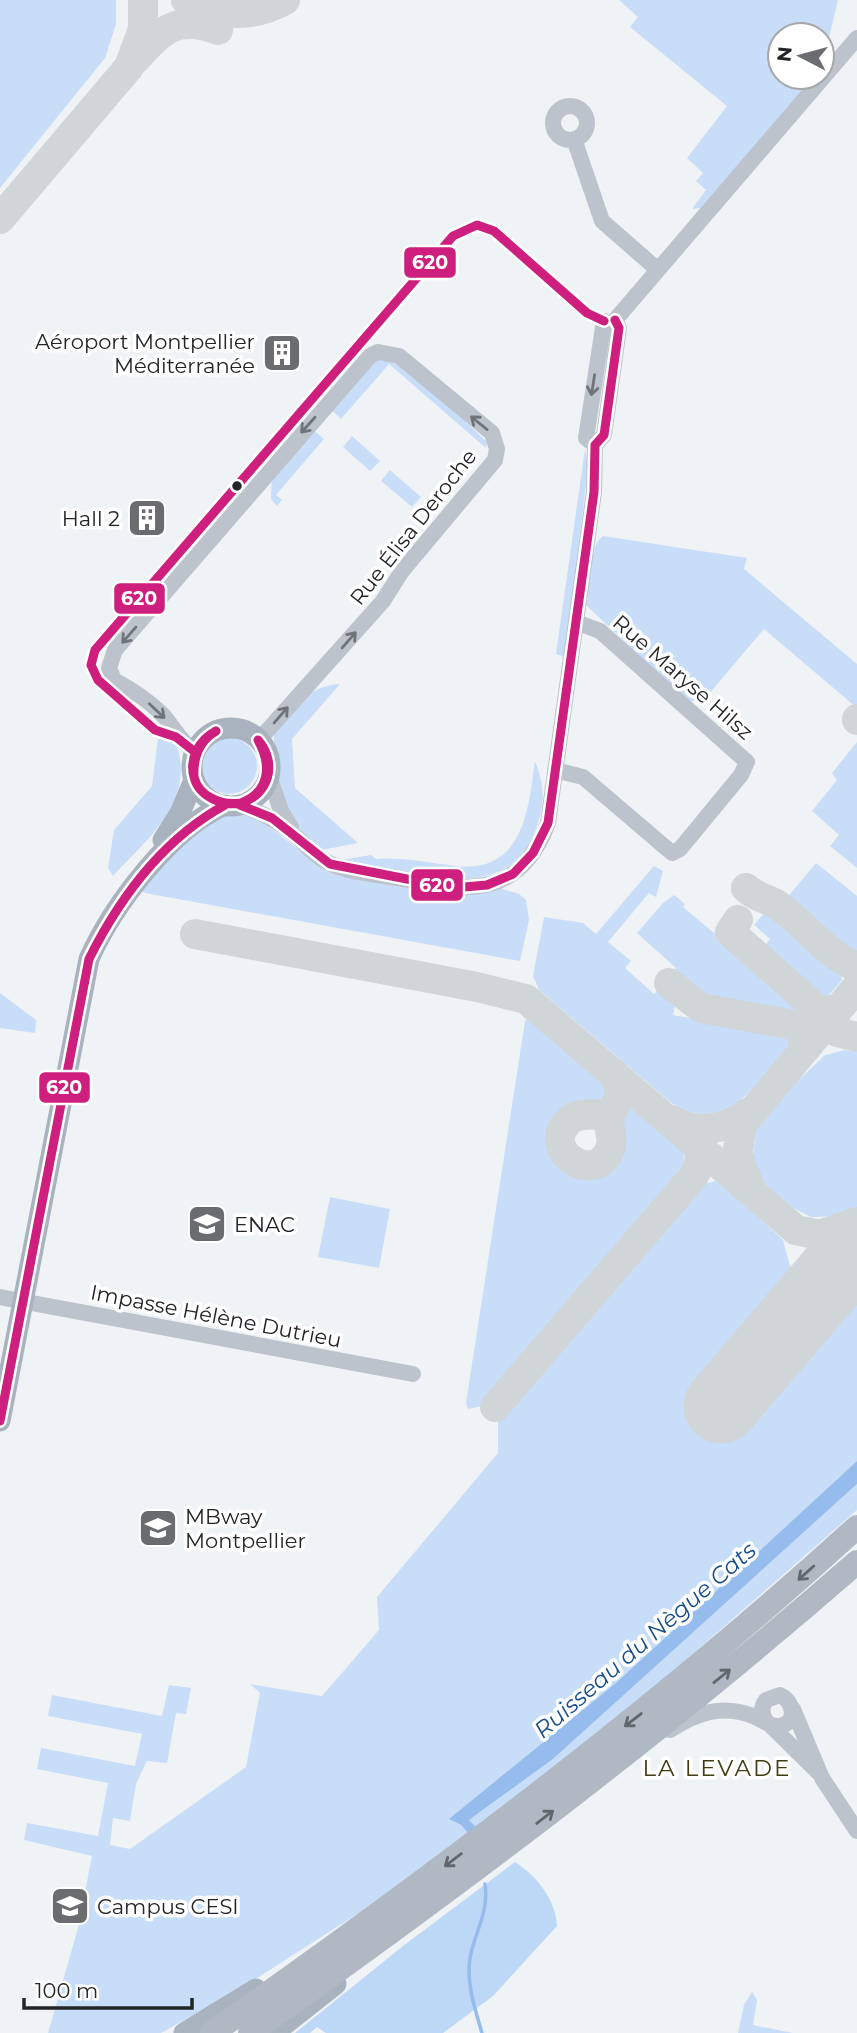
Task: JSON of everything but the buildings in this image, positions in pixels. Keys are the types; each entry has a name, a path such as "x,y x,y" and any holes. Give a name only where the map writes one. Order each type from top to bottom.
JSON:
{"highway":[{"path":"250,2033 644,1712 857,1527"},
{"path":"212,2033 387,1923 631,1750 857,1562"}],"main road":[{"path":"0,1421 11,1300 89,959 103,928 154,864 192,823 259,794 268,775 269,762 259,740 248,732 223,729 202,741 195,752 192,766 194,780 206,797 232,805"},
{"path":"0,1360 69,989 79,956 94,924 170,830 194,780"},
{"path":"184,2033 387,1923"},
{"path":"274,2033 326,1993 387,1923"}],"street":[{"path":"232,805 272,818 317,856 346,869 453,888 490,885 508,878 525,865 539,846 548,823 594,492 595,445 604,435 619,328 609,320 658,270 857,38"},
{"path":"575,139 602,221 658,270"},
{"name":"Rue Élisa Deroche","path":"195,752 176,737 164,716 111,676 109,668 115,650 370,356 378,352 399,356 492,433 498,449 495,460 402,571 383,601 259,740"},
{"name":"Rue Maryse Hilsz","path":"555,770 583,777 672,853 680,849 698,828 741,775 747,762 600,631 576,622"},
{"path":"268,775 281,811 298,838"},
{"name":"Impasse Hélène Dutrieu","path":"11,1300 413,1374"},
{"path":"819,1773 766,1721 762,1708 770,1697 784,1697 793,1709 819,1773 857,1831"},
{"path":"631,1750 648,1747 685,1721 713,1710 735,1711 774,1726 784,1725 791,1718 793,1709"}],"shaded area":[{"path":"0,0 116,0 116,24 105,58 0,188"},
{"path":"619,0 838,0 833,21 766,21 766,91 803,91 701,208 692,209 706,190 696,181 703,173 687,158 727,106 630,27 638,17"},
{"path":"377,357 405,370 435,393 487,442 486,448 389,364 341,419 328,407"},
{"path":"310,427 324,439 276,495 282,500 277,506 271,499 272,472"},
{"path":"352,436 380,461 370,471 343,447"},
{"path":"585,449 588,468 565,657 556,654"},
{"path":"390,470 421,497 412,507 381,481"},
{"path":"603,536 747,558 744,569 857,664 857,708 764,629 703,701 687,701 586,605 591,558"},
{"path":"340,684 292,739 295,788 358,843 322,850 309,840 290,814 279,784 274,735 301,700 317,689"},
{"path":"158,738 176,742 181,763 180,783 175,800 154,832 113,876 108,868 114,830 152,786"},
{"path":"224,738 234,738 249,746 255,755 255,777 249,786 234,794 224,794 206,782 201,771 201,761 213,743"},
{"path":"857,742 857,868 830,846 839,835 812,811 837,780 832,773"},
{"path":"535,761 543,795 539,820 523,854 503,869 478,877 451,879 393,872 341,860 371,855 376,859 479,866 496,859 509,849 525,818"},
{"path":"226,814 254,815 326,871 463,895 499,888 519,894 526,900 529,920 520,961 145,893 138,889 186,836"},
{"path":"816,863 857,896 857,954 786,899"},
{"path":"654,866 663,871 656,897 649,893 608,942 631,961 625,968 654,994 663,985 677,996 673,1015 796,1038 757,1085 742,1098 726,1108 709,1113 690,1112 670,1102 539,990 533,976 544,917 583,923 596,934"},
{"path":"674,895 685,904 683,907 805,1009 799,1012 688,991 670,975 676,968 637,933 663,903"},
{"path":"767,910 841,974 842,980 824,1001 762,950 770,939 754,925"},
{"path":"0,993 36,1020 35,1033 0,1028"},
{"path":"530,1017 613,1088 597,1106 573,1109 559,1120 553,1146 559,1161 571,1170 587,1172 603,1168 615,1159 621,1143 618,1122 631,1106 682,1149 685,1161 682,1178 483,1406 468,1409 466,1403 525,1021"},
{"path":"845,1050 857,1052 857,1208 850,1216 811,1217 791,1207 761,1180 752,1160 757,1128 786,1092 825,1055"},
{"path":"715,1181 724,1185 783,1240 790,1266 785,1291 701,1389 741,1423 857,1287 857,1461 617,1682 450,1819 461,1825 469,1834 365,1909 243,1987 161,2033 48,2033 78,1928 92,1856 24,1840 27,1823 98,1836 108,1783 37,1769 41,1748 135,1766 142,1734 48,1716 52,1695 162,1716 169,1685 191,1688 186,1714 176,1713 167,1763 147,1761 136,1784 130,1821 113,1818 110,1845 130,1849 246,1767 260,1693 250,1684 322,1696 379,1630 377,1597 498,1453 498,1418 697,1186"},
{"path":"330,1197 390,1209 379,1268 318,1257"},
{"path":"857,1461 857,1484 553,1759 469,1820 478,1829 469,1834 461,1825 449,1819 617,1682"},
{"path":"857,1484 857,1510 647,1694 478,1829 469,1820 553,1759"},
{"path":"515,1862 531,1874 544,1890 553,1907 557,1926 493,1996 443,2033 326,2033 317,2027 310,2033 295,2033 403,1946"},
{"path":"752,1992 757,2000 753,2025 793,2033 738,2033 744,2005"}],"waterway":[{"name":"Ruisseau du Nègue Cats","path":"482,2033 472,1996 469,1967 485,1904 485,1884"}],"taxiway":[{"path":"0,219 129,67 143,29 143,0"},
{"path":"186,0 210,10 236,13 261,10 285,0"},
{"path":"136,59 154,40 171,28 192,24 218,30"},
{"path":"746,888 779,906 836,955 857,967"},
{"path":"738,920 730,932 817,1009 827,1012 838,1008"},
{"path":"195,934 477,987 526,999 796,1230 820,1235 857,1222"},
{"path":"669,983 701,1008 794,1025 804,1034 803,1050"},
{"path":"751,1190 737,1154 743,1123 857,987"},
{"path":"834,1014 831,1022 837,1032 857,1037"},
{"path":"611,1113 583,1115 569,1121 561,1132 560,1143 564,1152 582,1165 593,1165 603,1160 610,1149 610,1118 621,1092 614,1073"},
{"path":"672,1120 692,1128 712,1128 731,1123 749,1112"},
{"path":"495,1407 693,1177 700,1158 698,1148 691,1139"}],"runway":[{"path":"721,1406 857,1247"}],"transit line":[{"name":"620","path":"195,752 176,737 155,730 98,680 91,665 95,650 453,236 477,225 494,231 587,313 604,321"},
{"name":"620","path":"240,805 272,818 330,864 453,888 487,885 513,874 533,853 548,823 594,492 595,445 604,435 619,328 615,320"},
{"name":"620","path":"194,777 194,756 200,744 216,731"},
{"name":"620","path":"194,777 198,751 205,740 216,731"},
{"name":"620","path":"241,803 258,792 266,777 265,759 258,740"},
{"name":"620","path":"241,803 258,793 268,777 268,758 258,740"},
{"name":"620","path":"194,777 201,790 212,799 241,803"},
{"name":"620","path":"0,1421 89,959 129,892 145,872 182,835 225,805"}],"place":[{"name":"Aéroport Montpellier Méditerranée","path":"282,353"},
{"name":"Hall 2","path":"147,518"},
{"name":"ENAC","path":"207,1224"},
{"name":"MBway Montpellier","path":"158,1528"},
{"name":"Campus CESI","path":"70,1906"}],"district":[{"name":"LA LEVADE","path":"717,1768"}]}
